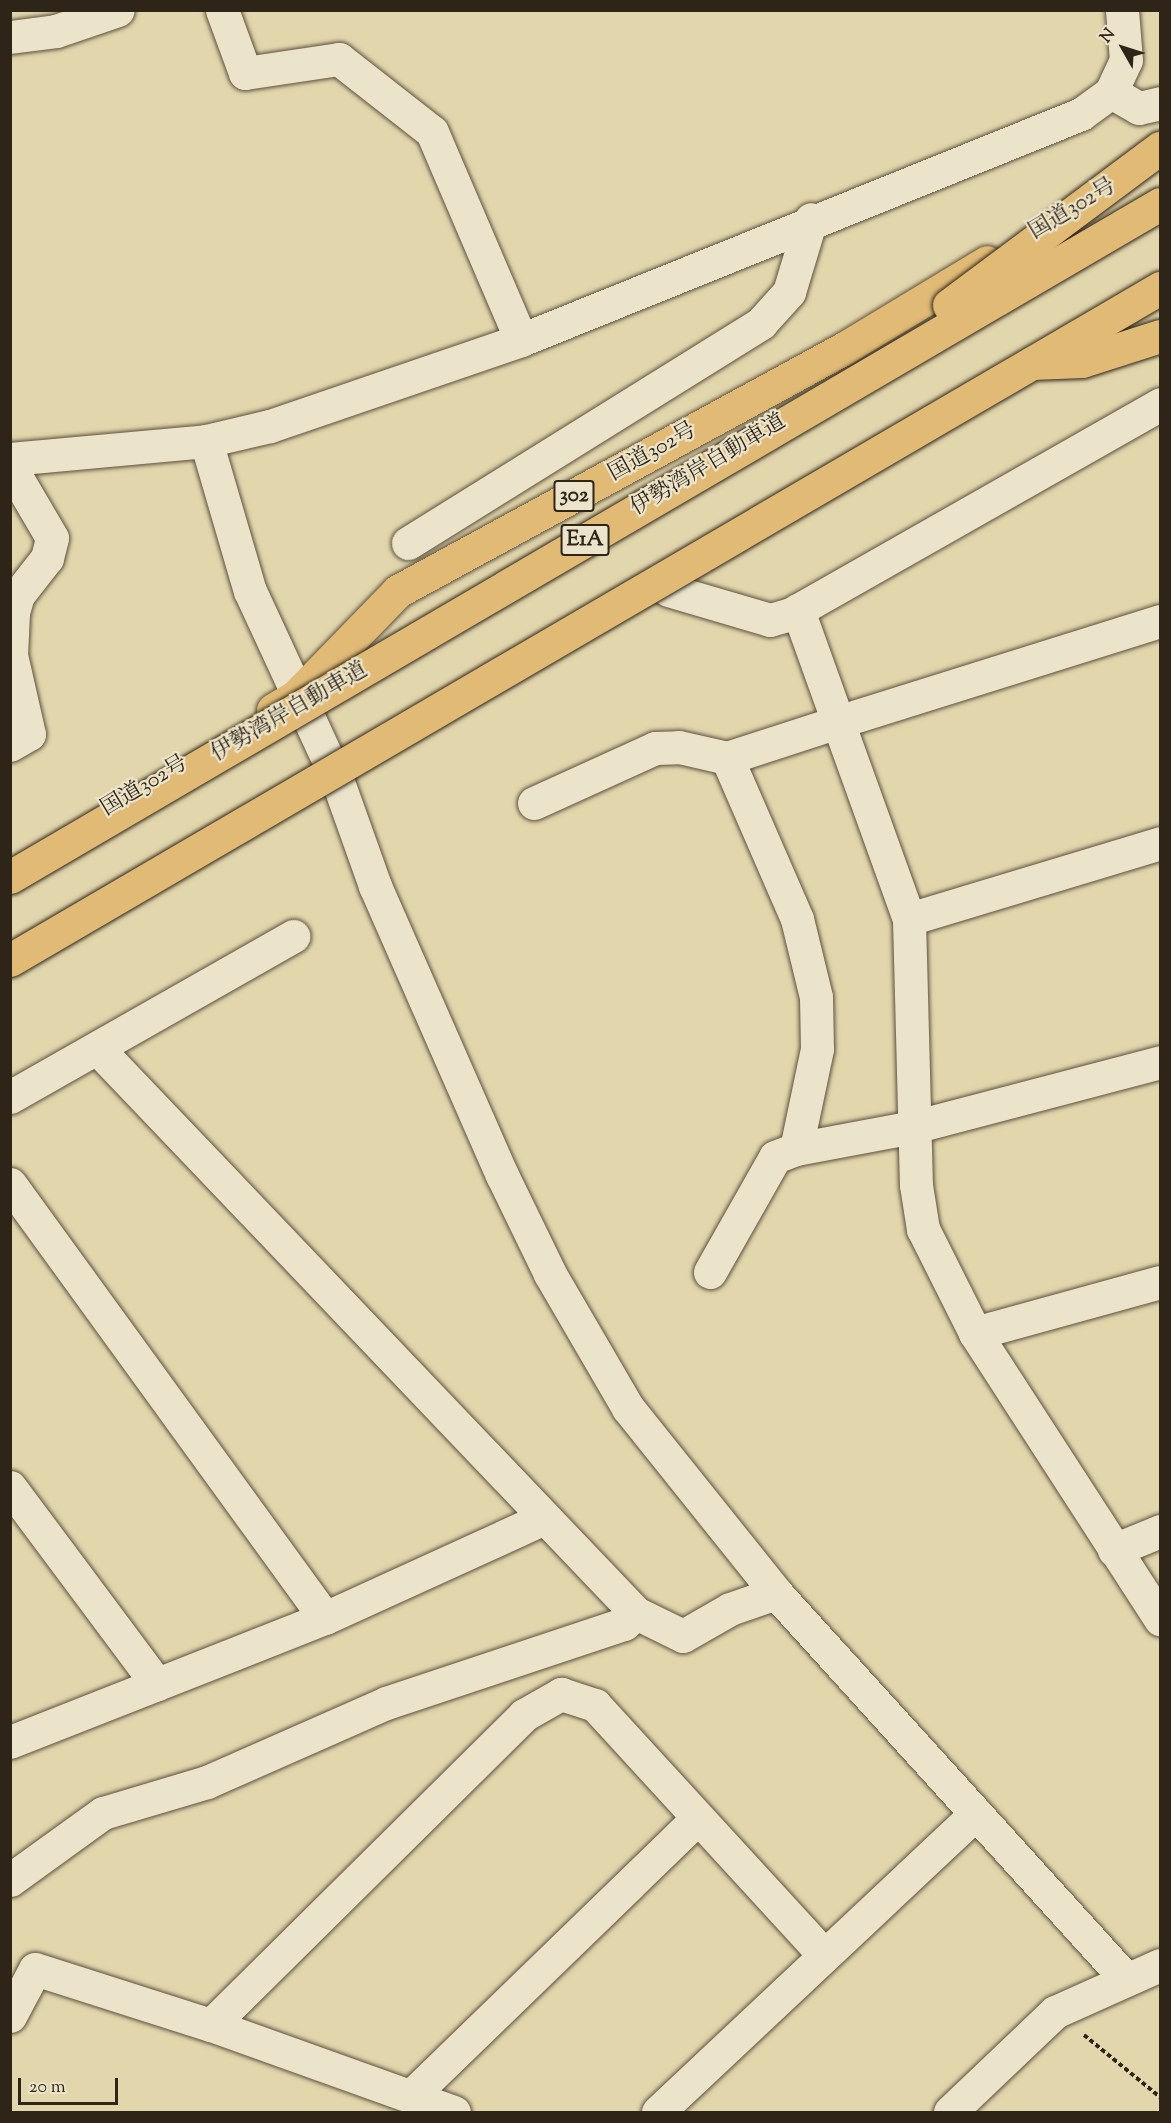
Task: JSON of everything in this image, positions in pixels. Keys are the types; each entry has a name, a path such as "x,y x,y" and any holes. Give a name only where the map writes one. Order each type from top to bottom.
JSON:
{"highway":[{"path":"841,388 1161,148"},
{"name":"国道302号","path":"10,866 296,696 398,591 843,349 1161,157"},
{"name":"伊勢湾岸自動車道","path":"10,877 841,388 1161,204"},
{"path":"10,960 1027,363 1161,288"},
{"path":"10,969 1161,306"},
{"path":"1027,363 1082,361 1161,336"}],"street":[{"path":"10,37 56,21 118,10"},
{"path":"222,10 245,73 339,59 432,132 520,340"},
{"path":"10,459 206,441 270,426 520,340 810,219 1081,114 1111,92 1126,60 1122,10"},
{"path":"1111,92 1139,108 1161,103"},
{"path":"408,543 761,323 789,292 810,219"},
{"path":"668,590 770,620 798,610 1161,404"},
{"path":"206,441 250,591 296,696 337,779 375,886 550,1274 628,1408 776,1593 1126,1979"},
{"path":"10,466 52,538 47,558 18,595 13,613 11,655 29,734 10,745"},
{"path":"798,610 909,919 913,1127 923,1229 975,1333 1161,1619"},
{"path":"534,803 655,748 679,747 727,758 1161,621"},
{"path":"727,758 797,919 816,997 817,1049 796,1149"},
{"path":"909,919 1161,843"},
{"path":"10,1097 293,936"},
{"path":"97,1048 636,1613 682,1636 730,1609 776,1593"},
{"path":"710,1272 775,1157 796,1149 913,1127 1161,1062"},
{"path":"10,1184 325,1618"},
{"path":"975,1333 1161,1282"},
{"path":"10,1487 157,1684"},
{"path":"10,1742 325,1618 544,1518"},
{"path":"1114,1550 1161,1531"},
{"path":"10,1880 103,1813 207,1782 386,1703 624,1624 636,1613"},
{"path":"211,2025 524,1715 561,1694 595,1705 696,1820 822,1953"},
{"path":"658,2112 822,1953 976,1813"},
{"path":"411,2096 696,1820"},
{"path":"950,2112 1055,2012 1161,1965"},
{"path":"10,2016 35,1970 211,2025 454,2112"}],"path":[{"path":"1055,2012 1161,2097"}]}
